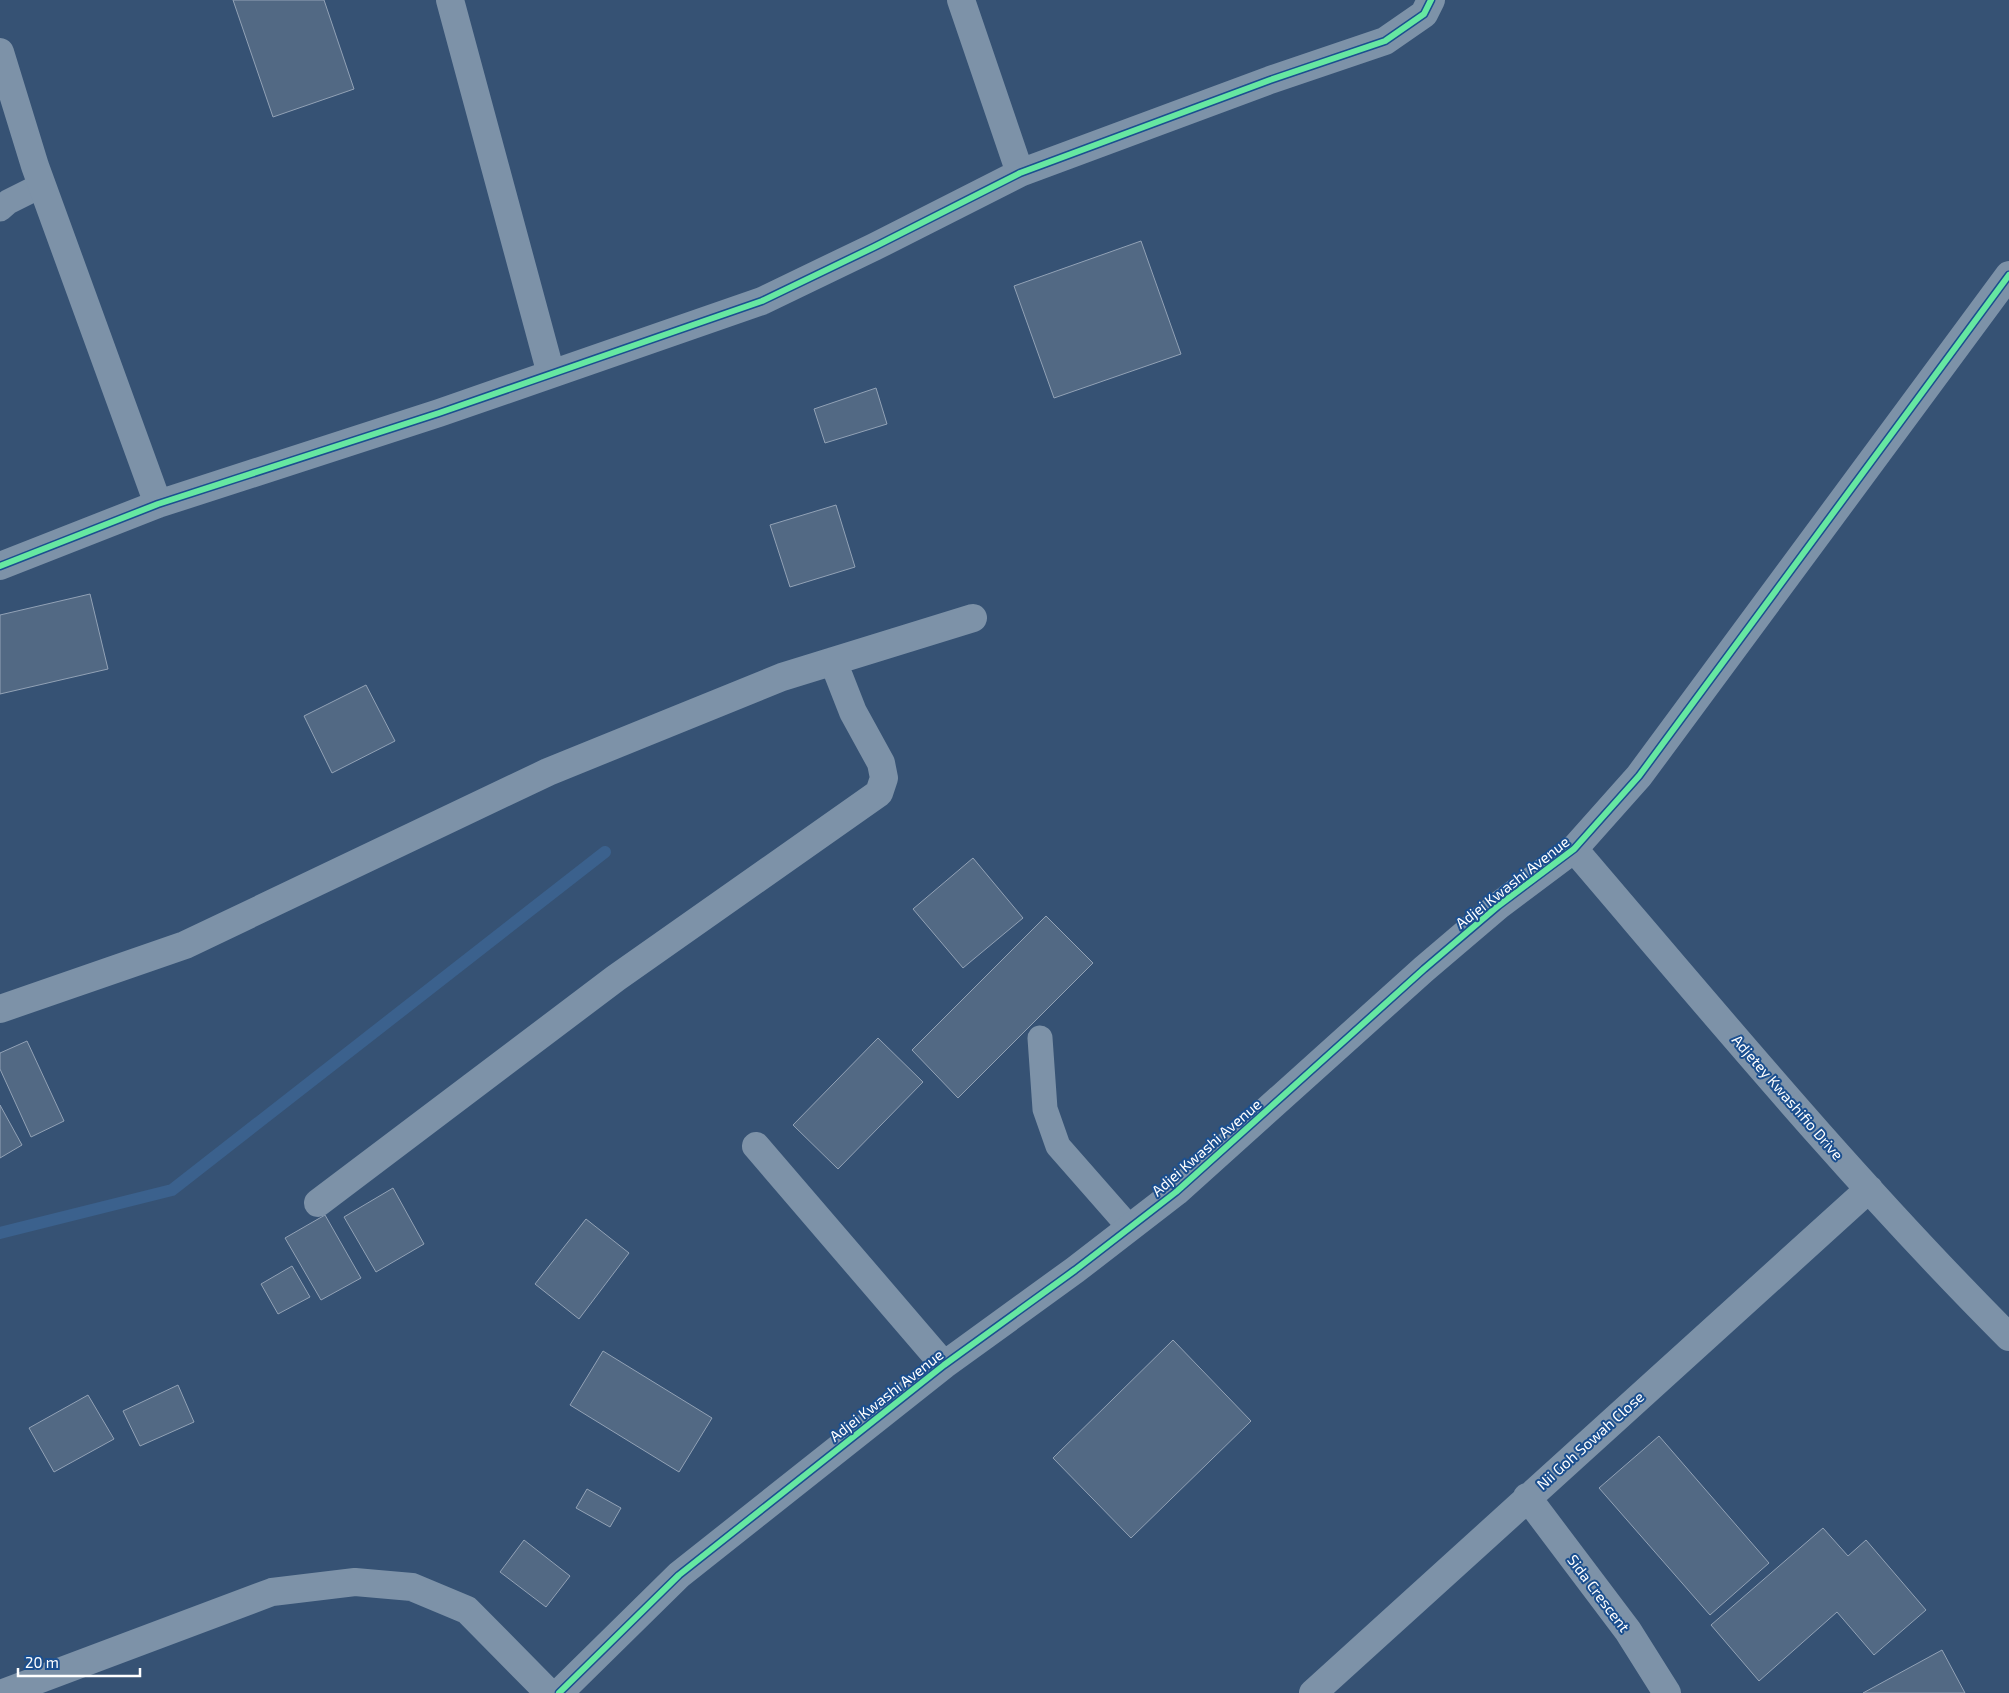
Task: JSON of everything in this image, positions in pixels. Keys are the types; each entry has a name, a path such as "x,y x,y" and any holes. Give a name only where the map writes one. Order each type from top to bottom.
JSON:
{"street":[{"path":"450,0 551,374"},
{"path":"960,0 1020,174"},
{"path":"0,566 158,504 551,374 762,301 1020,174 1270,80 1384,41 1424,14 1431,0"},
{"path":"0,52 42,185 158,504"},
{"name":"Adjei Kwashi Avenue","path":"559,1693 679,1575 944,1365 1176,1192 1424,969 1498,906 1574,849 1639,776 2009,275"},
{"path":"0,1009 185,945 548,772 782,677 973,618"},
{"path":"318,1203 616,978 878,793 884,778 881,763 853,712 833,661"},
{"name":"Adjetey Kwashifio Drive","path":"1574,849 1869,1189 2009,1337"},
{"path":"756,1146 944,1365"},
{"name":"Nii Goh Sowah Close","path":"1313,1693 1869,1189"},
{"name":"Sida Crescent","path":"1527,1497 1628,1631 1667,1693"},
{"path":"4,1686 272,1592 355,1582 412,1587 467,1610 549,1693"}],"lane":[{"path":"0,209 8,202 42,185"},
{"path":"1040,1038 1045,1109 1058,1146 1130,1228"}],"building":[{"path":"233,0 324,0 354,89 273,117"},
{"path":"1141,241 1181,354 1054,398 1014,286"},
{"path":"876,388 887,424 825,443 814,409"},
{"path":"836,505 855,567 790,587 770,525"},
{"path":"90,594 108,669 0,694 0,615"},
{"path":"366,685 395,741 332,773 304,716"},
{"path":"973,858 1023,918 963,968 913,909"},
{"path":"1046,916 1093,963 958,1098 912,1050"},
{"path":"878,1038 923,1082 838,1169 793,1125"},
{"path":"27,1041 64,1121 31,1137 0,1069 0,1053"},
{"path":"0,1105 22,1145 0,1158"},
{"path":"393,1188 424,1244 376,1272 344,1217"},
{"path":"325,1215 361,1278 321,1300 285,1238"},
{"path":"586,1219 629,1253 579,1319 535,1284"},
{"path":"292,1266 310,1297 278,1314 261,1284"},
{"path":"1173,1340 1251,1421 1131,1538 1053,1458"},
{"path":"603,1351 712,1418 679,1472 570,1405"},
{"path":"178,1385 194,1422 140,1446 123,1411"},
{"path":"88,1395 114,1439 54,1472 29,1428"},
{"path":"1659,1436 1769,1563 1710,1615 1599,1488"},
{"path":"587,1489 621,1508 610,1527 576,1508"},
{"path":"1823,1528 1848,1556 1866,1540 1926,1610 1874,1655 1837,1612 1759,1681 1711,1625"},
{"path":"524,1540 570,1576 546,1607 500,1572"},
{"path":"1942,1650 1965,1693 1863,1693"}],"waterway":[{"path":"0,1233 172,1190 605,852"}],"cycle path":[{"path":"0,566 158,504 439,413 762,301 1020,173 1270,80 1385,41 1424,14 1431,0"},
{"path":"559,1693 679,1575 944,1365 1075,1270 1176,1192 1424,969 1498,906 1574,849 1639,776 2009,275"}]}
